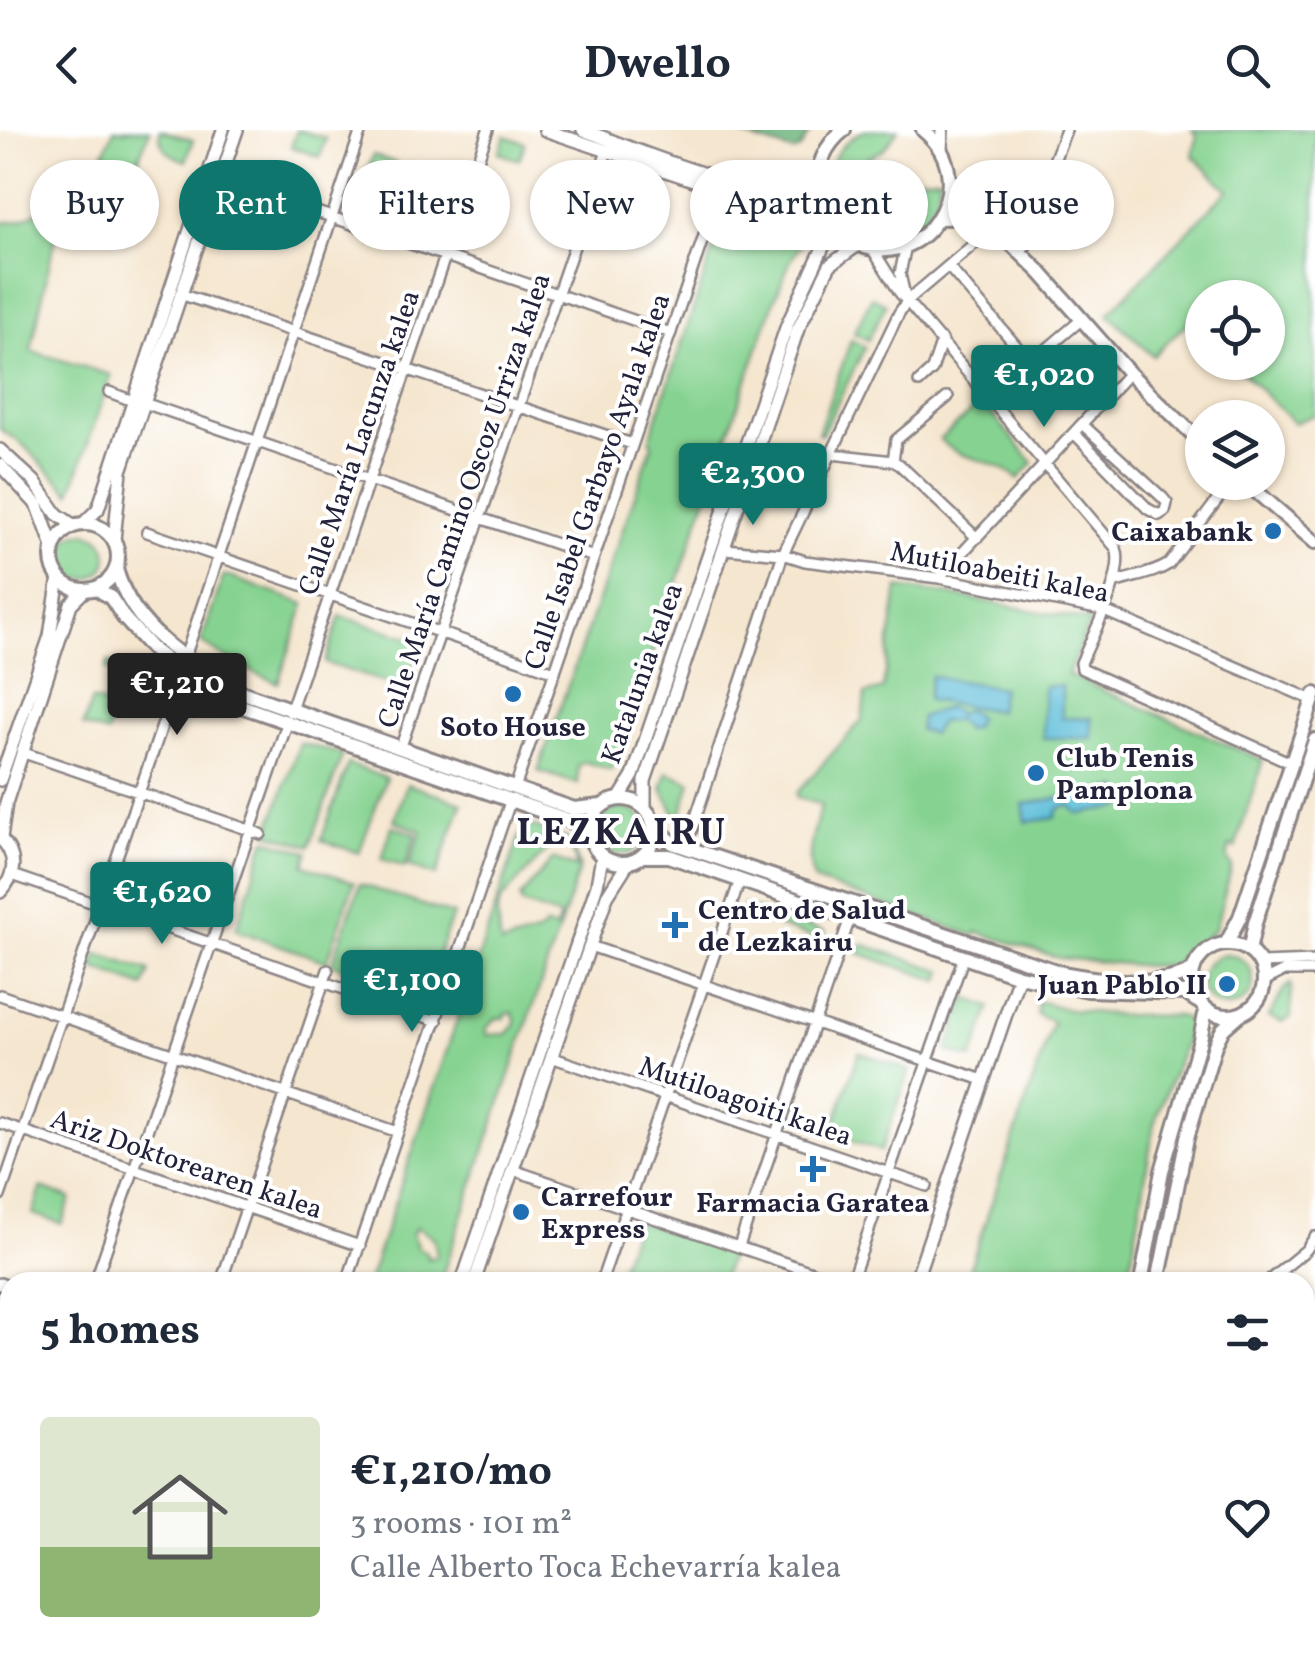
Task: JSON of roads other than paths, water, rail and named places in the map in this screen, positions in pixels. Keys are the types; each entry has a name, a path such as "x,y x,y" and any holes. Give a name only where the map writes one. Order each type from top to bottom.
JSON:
{"main road":[{"path":"822,160 844,130"},
{"path":"923,130 941,150 948,173"},
{"path":"928,229 940,218 948,200"},
{"path":"940,218 948,218"},
{"path":"1018,250 1129,373 1185,427"},
{"path":"1027,250 1041,273"},
{"path":"1267,500 1315,542"},
{"path":"90,589 111,577 118,559 114,540 101,527 78,524 53,546 52,557 59,577 66,584 111,598 154,650 183,664"},
{"path":"116,569 122,590 136,613 183,664 238,705 400,749 513,794 590,834"},
{"path":"1143,1272 1162,1171 1200,1040 1202,1005 1192,986 1192,972 1201,955 1226,944 1240,917 1314,697"},
{"path":"289,718 513,794 574,809 628,800 646,809 654,826 668,840 1062,973 1170,980 1192,972"},
{"path":"1250,951 1255,922 1315,740"},
{"path":"601,806 594,814 590,834 596,850 619,863 663,854 1019,976 1088,990 1185,993 1227,1016 1238,1015"},
{"path":"643,856 652,842 654,826"},
{"path":"1160,1272 1186,1138 1215,1046 1223,1029 1256,1002 1264,981 1260,963 1250,951 1226,944"}],"street":[{"path":"114,540 122,471 138,402 223,130"},
{"path":"227,160 237,130"},
{"path":"0,1196 361,130"},
{"name":"Calle María Lacunza kalea","path":"98,1272 212,944 256,832 289,718 488,130"},
{"path":"545,130 690,179"},
{"path":"583,130 690,166"},
{"path":"941,150 942,130"},
{"path":"1054,160 1066,130"},
{"name":"Calle María Camino Oscoz Urriza kalea","path":"400,749 606,151"},
{"path":"322,214 671,333"},
{"path":"0,450 34,481 58,514 78,524 98,508 195,250"},
{"name":"Calle Isabel Garbayo Ayala kalea","path":"351,1272 699,250"},
{"name":"Katalunia kalea","path":"619,799 633,776 786,325 822,250"},
{"name":"Katalunia kalea","path":"646,809 645,780 813,294 834,260 855,250"},
{"path":"867,250 1116,548 1119,560 1114,583 1081,662 1082,669 1290,763"},
{"path":"905,250 900,274 907,298"},
{"path":"686,847 783,554 907,298 967,250"},
{"path":"948,266 1030,362"},
{"path":"180,294 632,444"},
{"path":"990,397 1080,320"},
{"path":"919,382 932,370 942,340"},
{"path":"939,578 1129,373"},
{"path":"109,392 594,558"},
{"path":"893,461 896,440 948,397"},
{"path":"1075,434 1148,509 1159,515 1165,511 1167,503 1163,498 1083,425"},
{"path":"832,454 893,461 977,538"},
{"path":"0,466 38,506 53,546"},
{"path":"1114,583 1136,574 1155,573 1168,564 1217,500"},
{"path":"146,532 555,672"},
{"name":"Mutiloabeiti kalea","path":"724,549 939,578 1102,610 1314,697"},
{"path":"1119,560 1136,574"},
{"path":"0,780 50,636 59,577"},
{"path":"0,892 12,875 12,855 1,838 6,803 72,604 90,589"},
{"path":"24,753 256,832"},
{"path":"465,1272 592,900 602,856"},
{"path":"477,1272 610,886 628,863"},
{"path":"12,875 438,1021"},
{"path":"606,1272 740,880"},
{"path":"739,1246 850,918"},
{"path":"590,946 983,1080"},
{"path":"855,1272 964,956"},
{"path":"1260,963 1315,962"},
{"path":"223,1272 328,970"},
{"path":"1264,981 1284,971 1315,971"},
{"path":"918,1272 1019,976"},
{"path":"0,995 398,1132"},
{"name":"Mutiloagoiti kalea","path":"551,1058 927,1186"},
{"name":"Ariz Doktorearen kalea","path":"0,1123 360,1246"},
{"path":"513,1170 813,1272"},
{"path":"1280,1272 1315,1237"}],"water":[{"path":"931,676 1002,688 998,711 927,700"},
{"path":"1044,686 1062,686 1062,718 1092,718 1092,738 1043,738"},
{"path":"948,707 959,714 966,709 978,717 975,727 965,730 956,719 941,721 932,734 919,730 921,717"},
{"path":"1120,788 1123,807 1079,814 1070,806 1059,808 1055,818 1026,822 1023,804"}],"place":[{"name":"Caixabank","path":"1273,531"},
{"name":"Soto House","path":"513,694"},
{"name":"Club Tenis Pamplona","path":"1036,773"},
{"name":"Centro de Salud de Lezkairu","path":"675,925"},
{"name":"Juan Pablo II","path":"1227,984"},
{"name":"Farmacia Garatea","path":"813,1169"},
{"name":"Carrefour Express","path":"521,1212"}],"district":[{"name":"LEZKAIRU","path":"622,831"}]}
